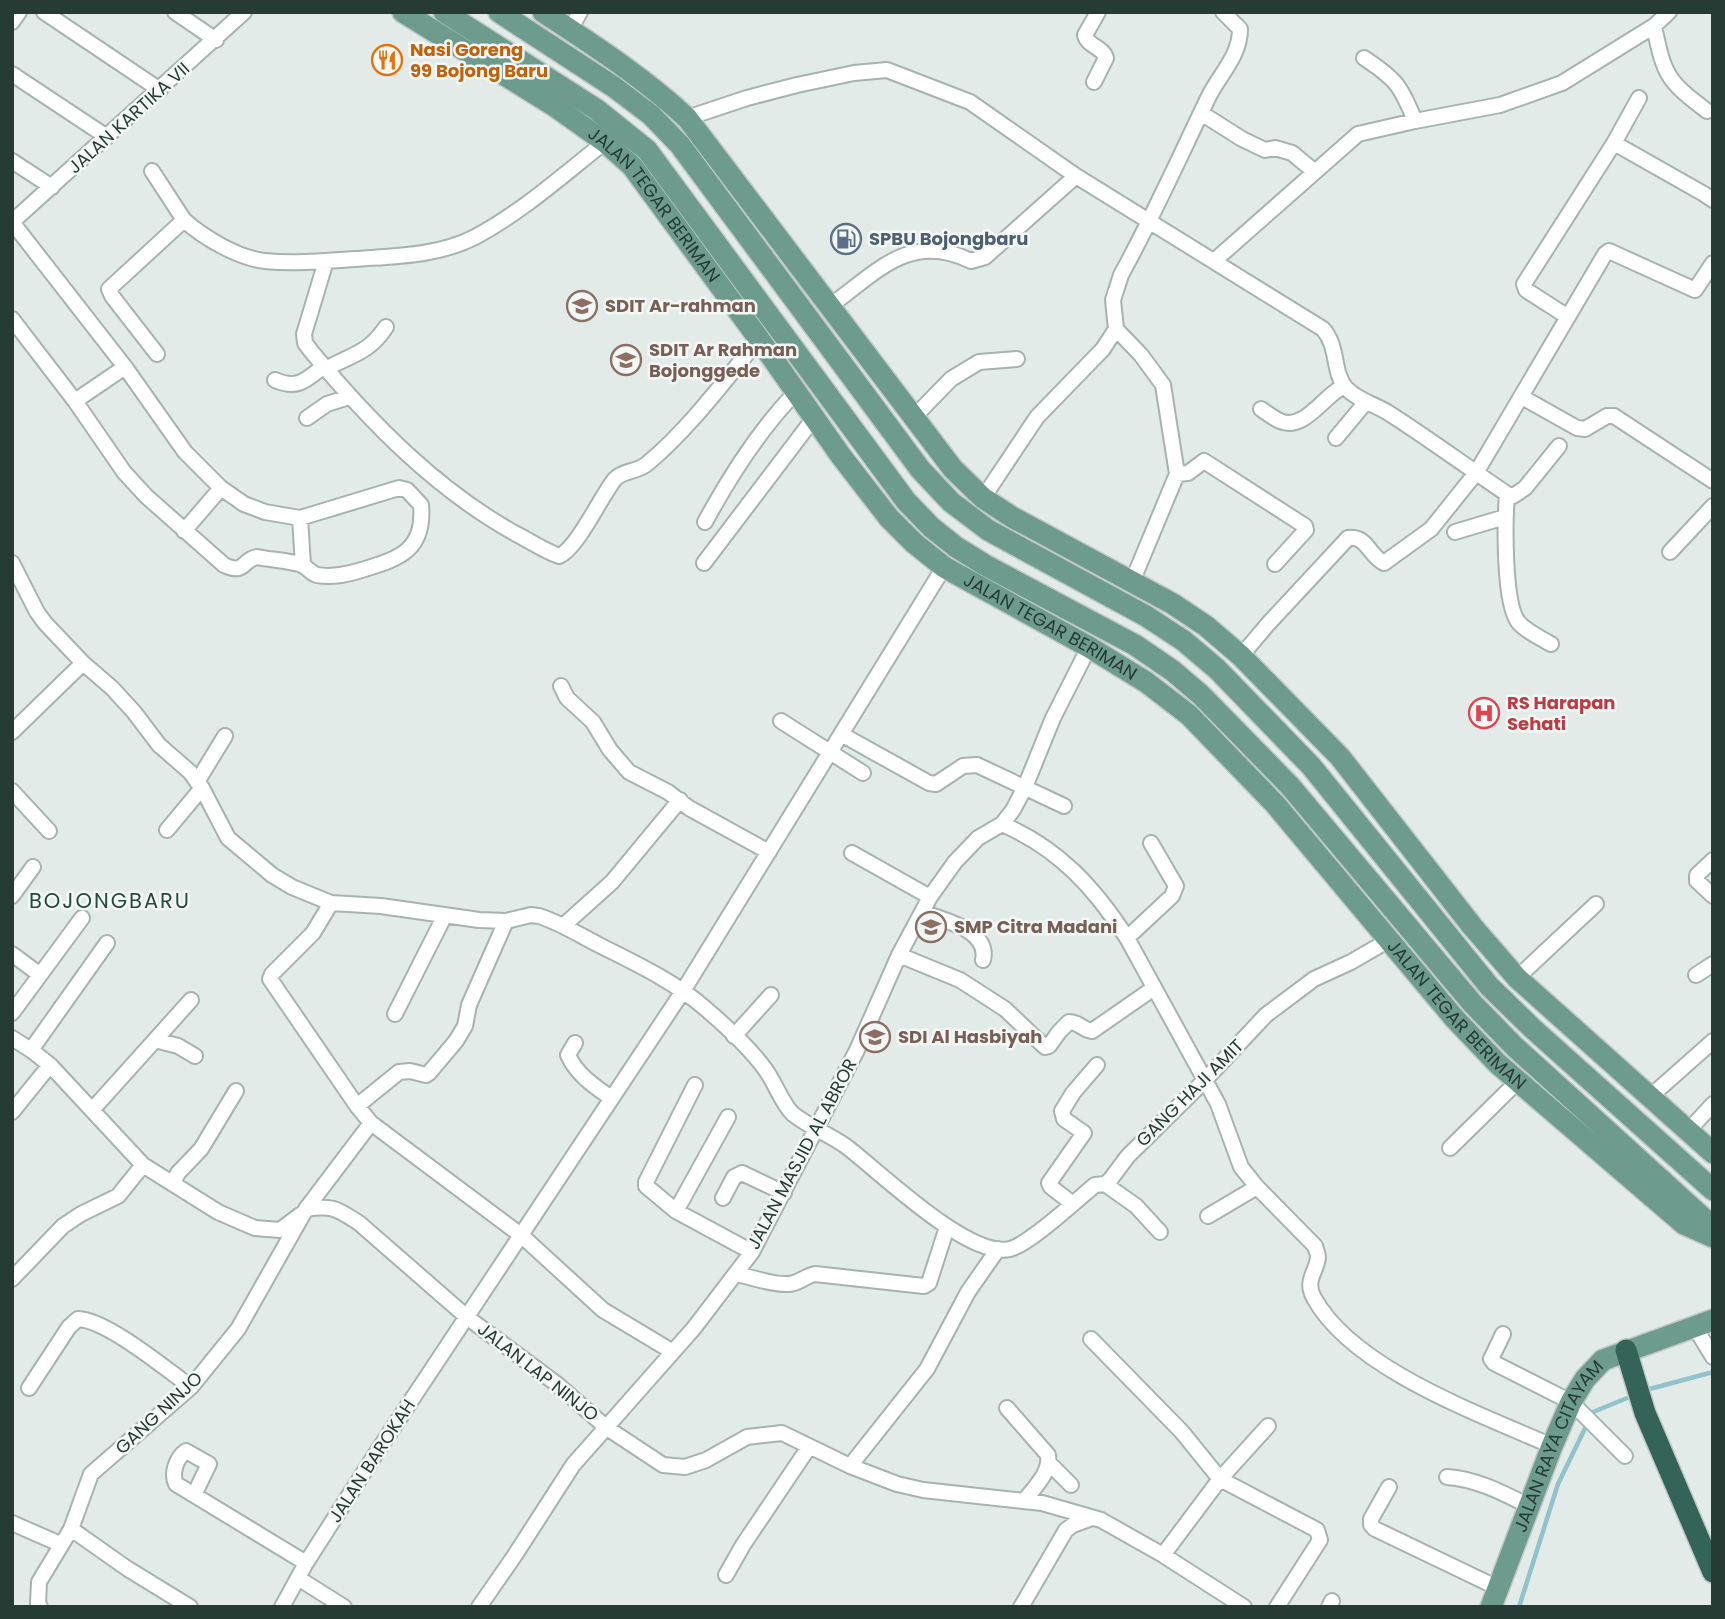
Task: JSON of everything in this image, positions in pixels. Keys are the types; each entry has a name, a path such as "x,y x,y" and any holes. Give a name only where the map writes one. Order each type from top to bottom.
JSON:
{"highway":[{"path":"1626,1350 1645,1413 1713,1572"}],"main road":[{"name":"JALAN TEGAR BERIMAN","path":"403,12 553,105 605,142 632,166 906,501 931,527 985,565 1135,645 1192,687 1290,786 1472,1003 1515,1047 1713,1227"},
{"name":"JALAN TEGAR BERIMAN","path":"444,12 553,80 647,150 729,282 759,339 889,518 944,567 1089,647 1146,682 1189,715 1275,804 1455,1019 1498,1064 1684,1224 1713,1237"},
{"path":"499,12 568,56 651,115 680,145 920,469 951,502 1012,545 1083,581 1184,640 1262,713 1311,766 1489,986 1713,1191"},
{"path":"543,12 575,21 687,118 953,468 983,498 1206,626 1241,656 1340,757 1472,926 1517,978 1713,1153"},
{"path":"553,80 568,56"},
{"path":"762,257 781,242"},
{"path":"1058,542 1083,581"},
{"path":"1240,734 1262,713"},
{"path":"1532,1028 1550,1009"},
{"path":"1498,1064 1515,1047"},
{"name":"JALAN RAYA CITAYAM","path":"1495,1597 1552,1446 1576,1407 1585,1379 1603,1360 1704,1323"}],"street":[{"path":"12,22 19,12"},
{"path":"44,12 160,90"},
{"path":"175,12 216,40"},
{"name":"JALAN KARTIKA VII","path":"12,222 244,12"},
{"path":"1094,82 1106,58 1105,54 1085,39 1098,12"},
{"path":"1132,582 1177,474 1163,386 1141,355 1116,328 1113,300 1121,275 1214,87 1236,54 1240,29 1223,12"},
{"path":"1214,261 1359,134 1500,105 1562,83 1654,26 1669,12"},
{"path":"1654,26 1660,57 1667,74 1678,89 1707,111"},
{"path":"1364,58 1391,76 1403,91 1415,121"},
{"path":"687,118 797,85 853,73 887,70 970,102 1076,176 1323,329 1332,340 1336,365 1344,386 1507,494 1513,496 1525,488 1559,446"},
{"path":"12,74 107,137"},
{"path":"1569,317 1526,290 1524,284 1614,143 1639,98"},
{"path":"1201,113 1265,150 1275,148 1292,153 1315,172"},
{"path":"152,171 191,227 232,250 264,261 326,261 419,254 445,249 475,237 533,199 605,142"},
{"path":"1614,143 1713,200"},
{"path":"12,161 52,187"},
{"path":"830,306 906,254 927,249 961,256 971,261 985,257 1076,176"},
{"path":"157,354 109,289 184,220"},
{"path":"12,222 125,367 186,452 222,488 244,504 265,512 300,518 399,488 415,497 421,505 421,529 415,542 398,558 343,576 318,575 303,565 257,558 251,558 244,567 233,569 224,565 146,496 124,472 75,401 12,319"},
{"path":"1241,656 1348,538 1363,540 1375,558 1384,563 1431,529 1476,473 1605,254 1609,251 1695,290 1713,263"},
{"path":"326,261 304,334 306,343 325,368 349,397 458,498 510,531 559,556 564,555 616,478 647,465 759,339"},
{"path":"275,380 293,385 301,383 325,368 367,350 386,327"},
{"path":"983,498 1037,417 1103,349 1116,328"},
{"path":"915,415 951,379 979,362 1017,359"},
{"path":"75,401 125,367"},
{"path":"1261,409 1281,422 1292,424 1302,420 1335,390 1344,386"},
{"path":"705,522 728,480 779,409 796,392"},
{"path":"307,418 327,404 349,397"},
{"path":"1522,397 1577,428 1586,429 1607,416 1615,416 1713,481"},
{"path":"1336,438 1366,402"},
{"path":"704,563 814,418"},
{"path":"1177,474 1188,473 1204,461 1306,526 1306,530 1275,564"},
{"path":"184,531 222,488"},
{"path":"1507,494 1505,517 1509,590 1515,617 1520,624 1551,645"},
{"path":"1670,552 1713,506"},
{"path":"1455,532 1505,517"},
{"path":"300,518 303,565"},
{"path":"12,563 37,612 83,663 112,688 159,745 190,772 229,838 251,859 292,887 331,903 381,906 479,920 539,916 647,969 683,991 751,1050 793,1113 845,1145 947,1227 974,1242 998,1250 968,1292 927,1369 850,1466"},
{"name":"JALAN BAROKAH","path":"282,1607 306,1563 683,991 944,567"},
{"name":"JALAN MASJID AL ABROR","path":"479,1607 573,1465 673,1352 752,1252 857,1050 900,955 930,897 955,862 978,838 1002,824 1013,810 1053,718 1089,647"},
{"path":"12,732 83,663"},
{"path":"561,686 567,698 593,722 610,750 629,772 769,852"},
{"path":"781,721 863,773"},
{"path":"841,734 929,783 936,784 963,766 977,765 1064,806"},
{"path":"167,830 200,785 225,736"},
{"path":"12,791 49,831"},
{"path":"563,926 612,881 680,800"},
{"path":"1002,824 1044,845 1066,863 1103,903 1127,938 1218,1104 1241,1167 1315,1247 1318,1257 1310,1277 1312,1296 1339,1330 1361,1351 1446,1398 1552,1446"},
{"path":"1127,938 1172,896 1176,886 1151,843"},
{"path":"852,853 930,897"},
{"path":"1713,860 1697,874 1697,880 1713,896"},
{"path":"12,895 33,867"},
{"path":"331,903 313,933 270,979 357,1106 371,1123 522,1236 603,1310 673,1352"},
{"path":"1517,978 1596,904"},
{"path":"922,912 957,925 974,935 985,952 983,960"},
{"path":"395,1014 445,915"},
{"path":"12,1013 82,918"},
{"path":"357,1106 398,1072 410,1071 426,1075 456,1041 506,920"},
{"name":"GANG HAJI AMIT","path":"998,1250 1011,1249 1024,1242 1095,1185 1105,1184 1116,1174 1128,1156 1266,1016 1314,979 1389,940"},
{"path":"32,1049 107,943"},
{"path":"12,954 39,974"},
{"path":"900,955 960,980 994,1001 1045,1047 1049,1046 1069,1022 1075,1022 1087,1031 1092,1031 1154,988"},
{"path":"1696,975 1713,964"},
{"path":"734,1036 771,995"},
{"path":"93,1109 191,1000"},
{"path":"12,1038 32,1049 50,1065 143,1165 218,1212 255,1228 280,1230 306,1209 371,1123"},
{"path":"155,1040 164,1040 195,1056"},
{"path":"1651,1096 1713,1041"},
{"path":"575,1043 568,1055 572,1065 584,1078 611,1098"},
{"path":"12,1112 50,1065"},
{"path":"1073,1204 1049,1183 1084,1133 1064,1119 1062,1111 1073,1093 1097,1065"},
{"path":"1450,1148 1517,1082"},
{"path":"695,1085 646,1186 676,1211 752,1252"},
{"path":"173,1183 178,1173 201,1149 236,1091"},
{"path":"1689,1130 1713,1104"},
{"path":"676,1211 728,1118"},
{"path":"12,1279 63,1226 118,1196 143,1165"},
{"path":"723,1198 734,1177 742,1173 784,1193"},
{"path":"1105,1184 1136,1206 1160,1232"},
{"path":"1208,1216 1257,1187"},
{"name":"JALAN LAP NINJO","path":"306,1209 326,1206 359,1223 468,1318 558,1385 607,1428 663,1465 685,1467 705,1460 747,1437 782,1433 850,1466 897,1484 923,1490 1042,1503 1097,1519 1163,1555 1244,1607"},
{"name":"GANG NINJO","path":"40,1607 39,1582 71,1529 91,1474 191,1387 238,1329 306,1209"},
{"path":"736,1274 786,1285 815,1274 924,1286 929,1283 947,1227"},
{"path":"29,1388 69,1327 79,1319 88,1319 125,1340 191,1387"},
{"path":"1704,1323 1713,1357"},
{"path":"1503,1334 1492,1354 1494,1363 1576,1407 1625,1456"},
{"path":"1091,1339 1182,1432 1220,1479 1317,1530 1321,1536 1320,1540 1277,1607"},
{"path":"1006,1408 1048,1455 1049,1463 1071,1485"},
{"path":"1163,1555 1220,1479 1268,1426"},
{"path":"726,1575 809,1447"},
{"path":"1024,1501 1049,1463"},
{"path":"1447,1477 1464,1478 1529,1506"},
{"path":"1389,1487 1371,1519 1371,1525 1495,1597"},
{"path":"194,1495 306,1563"},
{"path":"1021,1607 1066,1530 1073,1525 1097,1519"},
{"path":"12,1524 60,1544"},
{"path":"71,1529 128,1569 190,1607"},
{"path":"298,1578 344,1607"}],"waterway":[{"path":"1646,1390 1713,1372"},
{"path":"1519,1607 1558,1484 1593,1412 1632,1396"}],"place":[{"name":"Nasi Goreng 99 Bojong Baru","path":"387,60"},
{"name":"SPBU Bojongbaru","path":"846,239"},
{"name":"SDIT Ar-rahman","path":"582,306"},
{"name":"SDIT Ar Rahman Bojonggede","path":"626,360"},
{"name":"RS Harapan Sehati","path":"1484,713"},
{"name":"SMP Citra Madani","path":"931,927"},
{"name":"SDI Al Hasbiyah","path":"875,1037"}],"district":[{"name":"BOJONGBARU","path":"110,901"}]}
